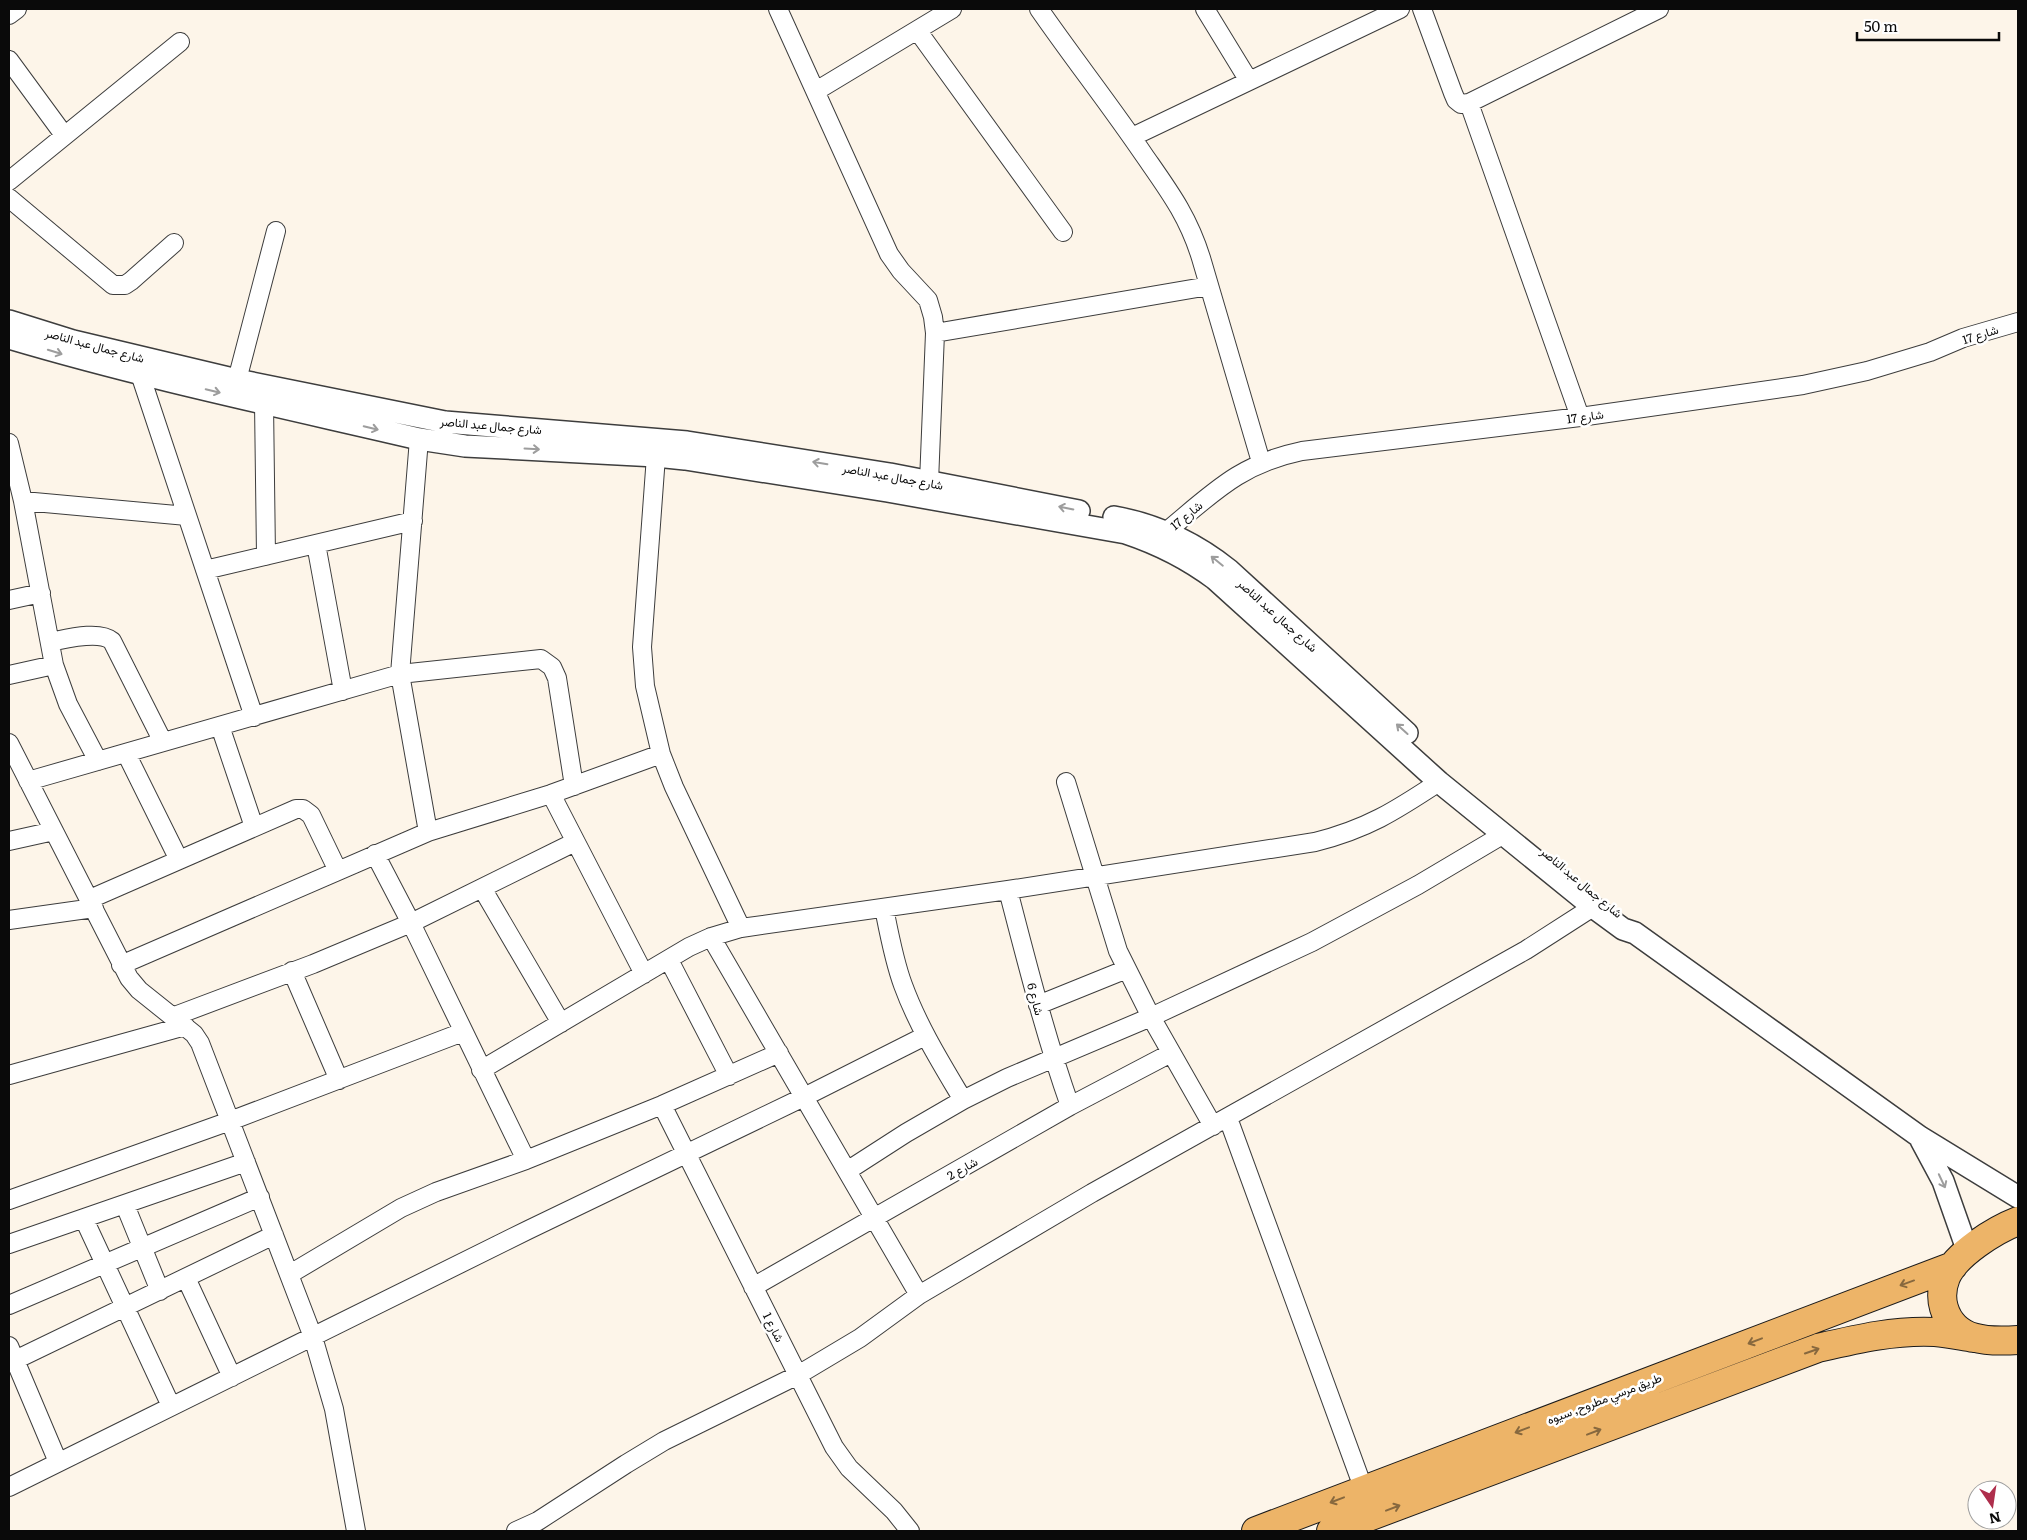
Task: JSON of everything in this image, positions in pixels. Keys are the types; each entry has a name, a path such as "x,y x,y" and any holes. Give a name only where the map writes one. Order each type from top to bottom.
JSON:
{"main road":[{"path":"1974,1338 1962,1333 1952,1324 1946,1314 1942,1302 1942,1289 1946,1277 1961,1259 1997,1231 2018,1221"},
{"name":"طريق مرسي مطروح, سيوه","path":"1256,1531 1961,1259"},
{"path":"1331,1531 1818,1348 1897,1332 1936,1332 1974,1338 2018,1340"}],"street":[{"path":"9,15 17,9"},
{"path":"778,9 889,254 901,271 928,300 936,333 929,482"},
{"path":"816,92 952,9"},
{"path":"1039,9 1132,137 1183,212 1194,234 1261,462"},
{"path":"1205,9 1249,81"},
{"path":"1132,137 1400,9"},
{"path":"1422,9 1456,100 1461,104 1469,103 1659,9"},
{"path":"917,30 1063,232"},
{"path":"9,181 180,42"},
{"path":"9,60 64,135"},
{"path":"1469,103 1580,417"},
{"path":"9,198 113,285 125,285 131,281 174,243"},
{"path":"237,380 276,231"},
{"path":"936,333 1209,286"},
{"name":"شارع جمال عبد الناصر","path":"9,321 73,341 237,380 445,422 668,439 1126,533 1173,551 1215,579 1439,782 1593,907 1623,929 1635,933 1920,1137 2018,1197"},
{"name":"شارع 17","path":"1167,531 1223,484 1261,462 1302,451 1580,417 1804,385 1899,362 1963,338 2018,322"},
{"name":"شارع جمال عبد الناصر","path":"9,338 140,374 419,440 465,446 656,456 888,483 929,482 1133,521 1167,531 1210,554 1229,570 1448,771 1629,921 1635,933"},
{"path":"140,374 254,717"},
{"path":"264,403 266,556"},
{"path":"419,440 400,674 428,832"},
{"path":"9,443 24,501 54,665 68,704 98,761"},
{"path":"656,456 642,647 645,686 661,754 674,788 741,928"},
{"path":"24,501 187,516"},
{"path":"205,570 413,521"},
{"path":"316,544 343,691"},
{"path":"9,600 41,593"},
{"path":"50,642 94,635 102,636 112,641 163,742"},
{"path":"28,781 400,674 541,659 552,666 557,678 574,786"},
{"path":"9,675 54,665"},
{"path":"220,726 254,827"},
{"path":"9,743 92,904 121,965 139,990 194,1034 200,1044 313,1337 334,1409 356,1531"},
{"path":"126,753 179,860"},
{"path":"121,965 428,832 551,794 661,754"},
{"path":"1066,782 1118,951 1151,1017 1172,1053 1221,1122 1364,1490"},
{"path":"481,1070 689,947 711,937 741,928 1095,877 1315,842 1341,836 1366,826 1390,814 1439,782"},
{"path":"551,794 644,974"},
{"path":"9,920 92,904 179,860 296,809 308,811 311,815 338,871"},
{"path":"9,841 54,831"},
{"path":"847,1171 906,1133 963,1100 1053,1058 1151,1017 1356,919 1504,834"},
{"path":"9,1075 178,1022 292,971 411,924 575,842"},
{"path":"375,854 526,1160"},
{"path":"482,888 561,1023"},
{"name":"شارع 6","path":"1008,890 1053,1058 1070,1106"},
{"path":"516,1531 538,1521 664,1441 798,1375 860,1338 919,1295 1092,1193 1518,954 1593,907"},
{"path":"884,908 902,984 925,1036 963,1100"},
{"path":"711,937 919,1295"},
{"path":"669,960 729,1076"},
{"path":"1038,1005 1126,969"},
{"path":"292,971 338,1080"},
{"path":"9,1200 230,1122 463,1032"},
{"path":"9,1487 925,1036"},
{"path":"290,1274 402,1208 436,1192 526,1160 662,1105 779,1053"},
{"name":"شارع 2","path":"753,1287 1070,1106 1172,1053"},
{"name":"شارع 1","path":"662,1105 834,1447 849,1468 894,1511 910,1531"},
{"name":"شارع جمال عبد الناصر","path":"1920,1137 1946,1189 1961,1259"},
{"path":"9,1244 246,1162"},
{"path":"9,1305 260,1197"},
{"path":"125,1205 160,1291"},
{"path":"84,1219 171,1406"},
{"path":"58,1462 11,1357 125,1308 274,1235"},
{"path":"186,1278 232,1377"}]}
